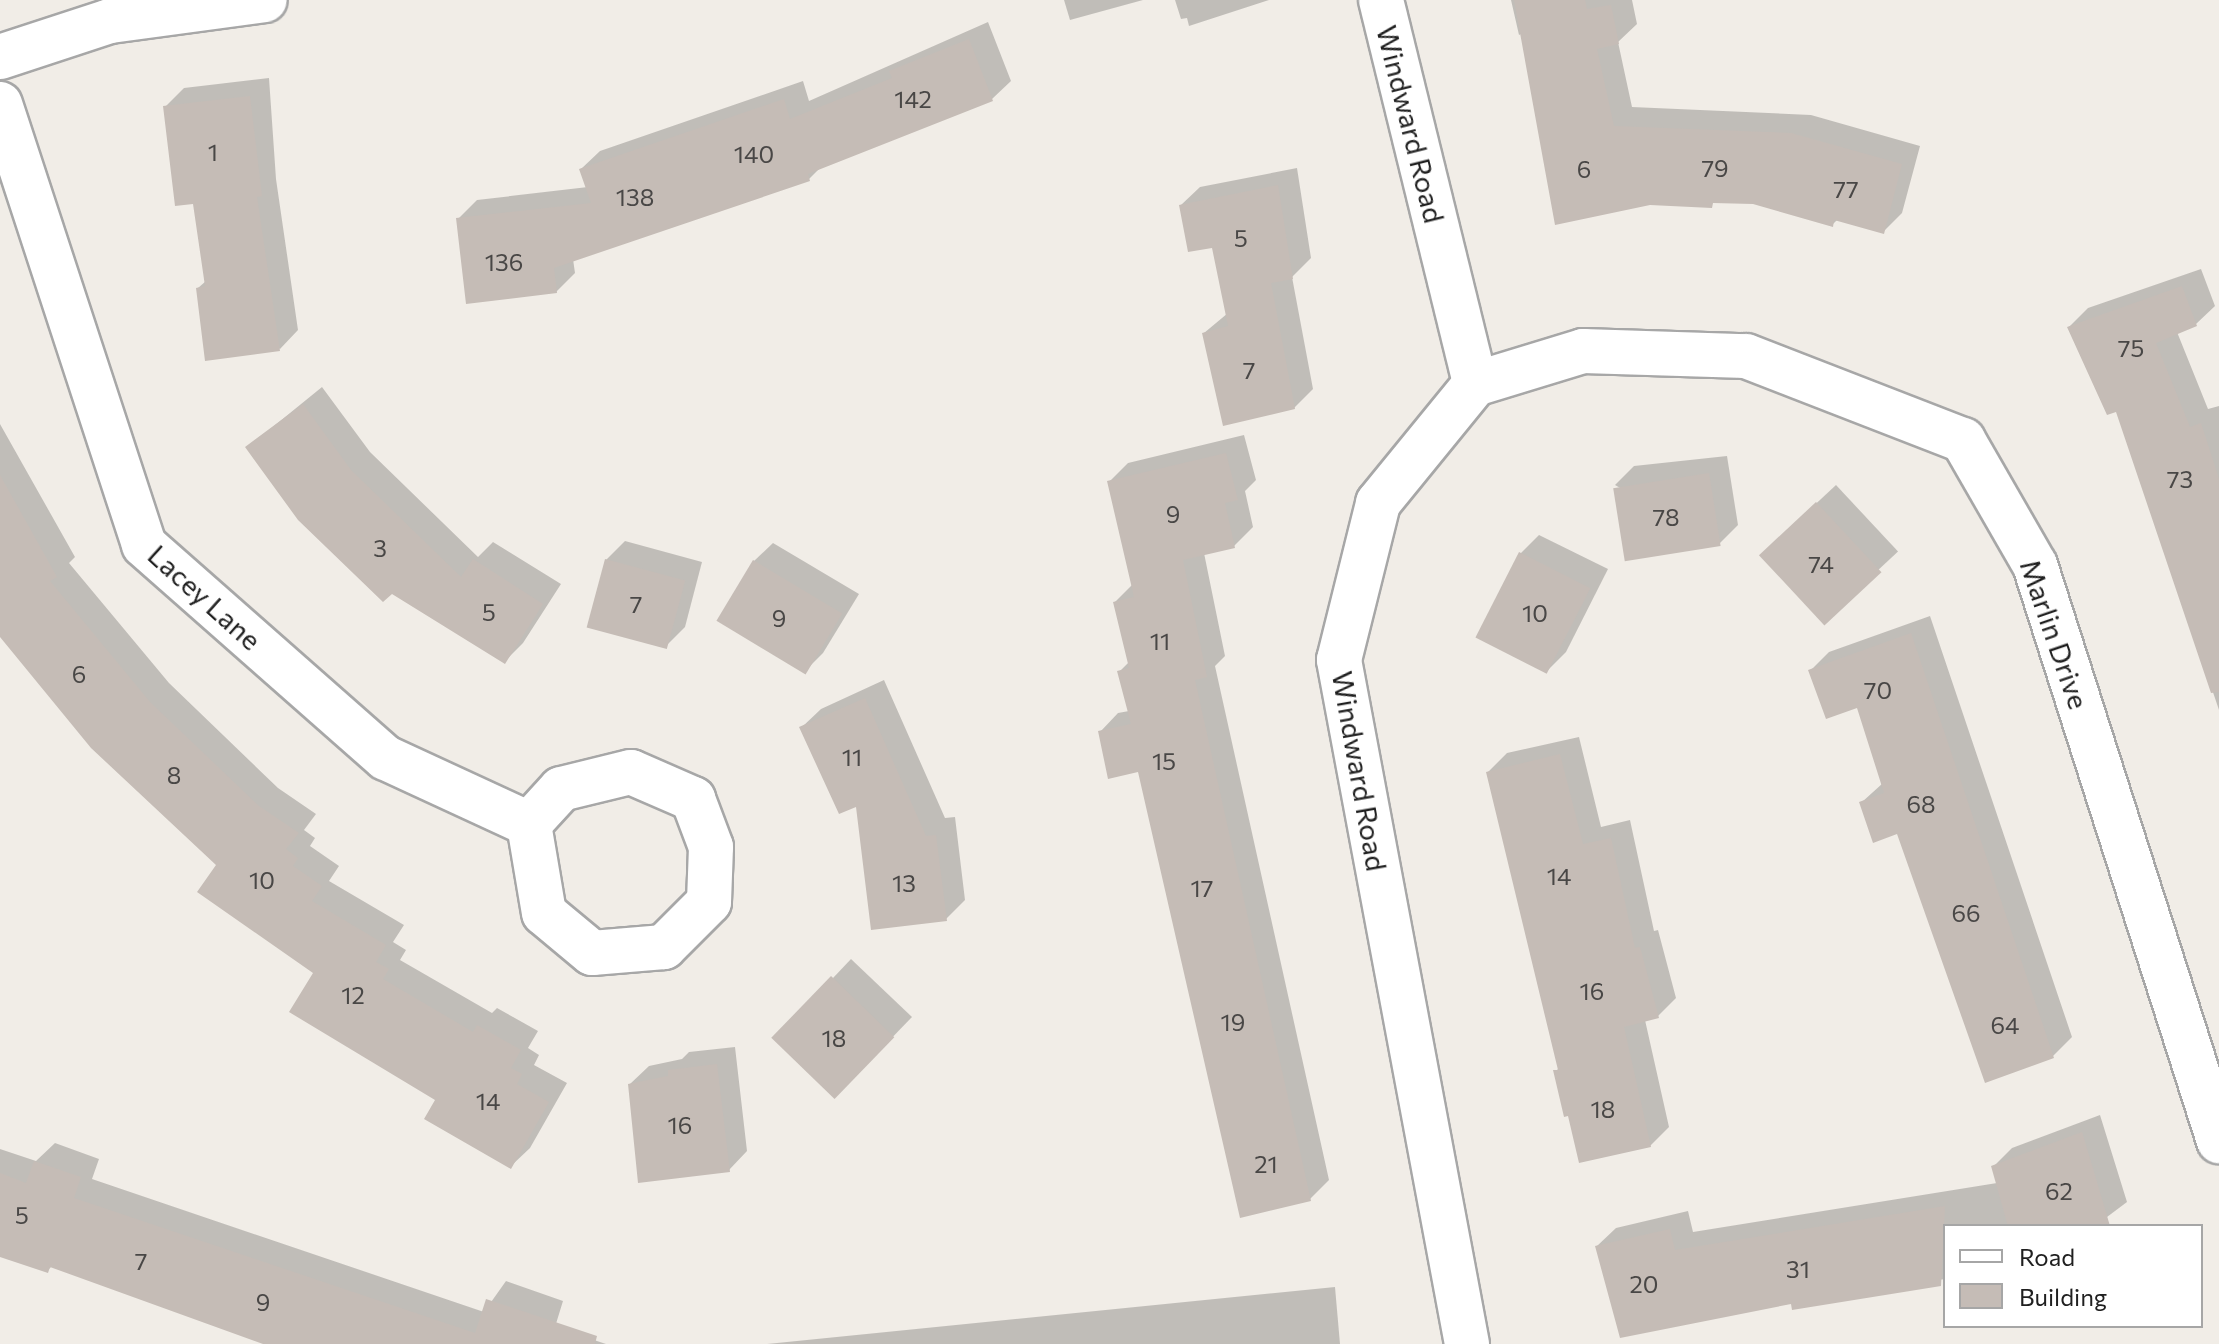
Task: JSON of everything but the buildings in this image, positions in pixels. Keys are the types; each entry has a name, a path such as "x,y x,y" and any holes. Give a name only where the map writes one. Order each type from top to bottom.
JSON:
{"street":[{"path":"0,57 110,21 265,0"},
{"name":"Windward Road","path":"1381,0 1475,384 1378,503 1339,660 1467,1344"},
{"name":"Lacey Lane","path":"0,104 144,545 386,758 529,824"},
{"name":"Marlin Drive","path":"1475,384 1583,351 1746,356 1963,440 2035,565 2219,1141"},
{"path":"631,772 693,799 711,847 709,902 664,947 592,953 544,913 529,824 561,789 631,772"}]}
